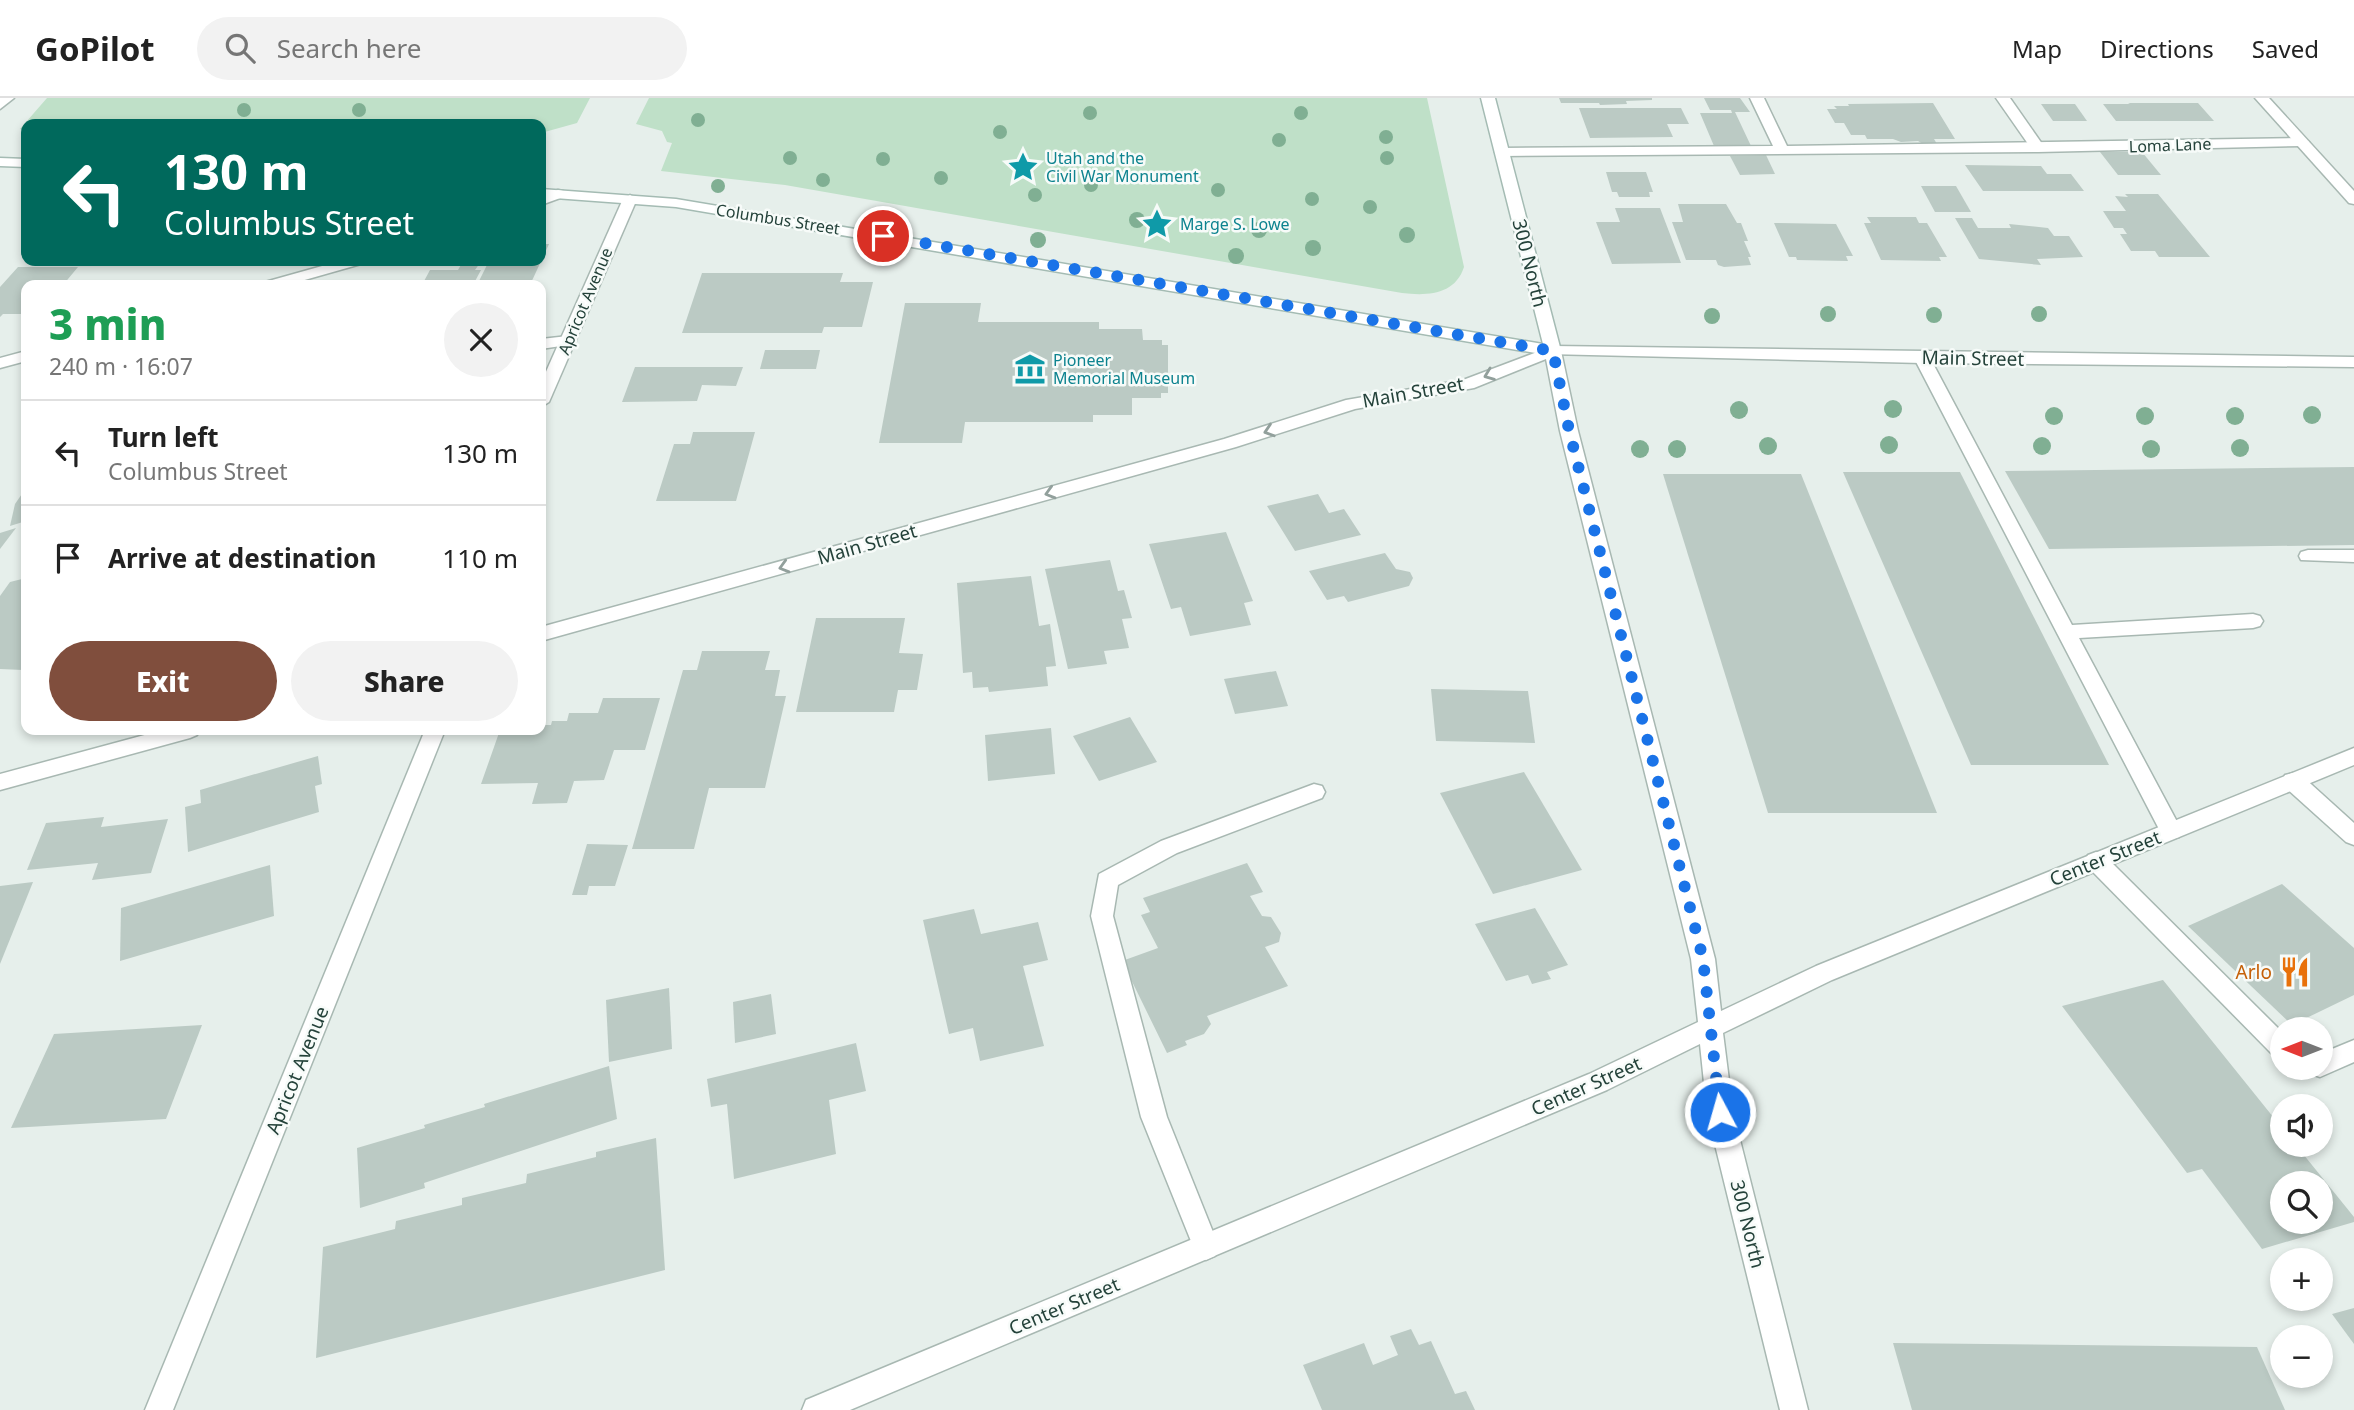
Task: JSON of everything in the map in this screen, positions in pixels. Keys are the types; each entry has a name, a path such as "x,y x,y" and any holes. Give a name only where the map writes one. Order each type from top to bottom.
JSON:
{"street":[{"path":"0,105 7,98"},
{"name":"300 North","path":"1488,98 1703,959 1720,1112 1794,1410"},
{"path":"1757,98 1783,150"},
{"path":"2003,98 2038,148"},
{"path":"2262,98 2353,196"},
{"name":"Loma Lane","path":"1502,152 2038,148 2302,142"},
{"path":"0,162 21,163"},
{"name":"Columbus Street","path":"546,193 687,204 1553,351"},
{"path":"546,199 558,194"},
{"name":"Apricot Avenue","path":"546,391 630,199"},
{"path":"289,280 338,266"},
{"path":"546,343 568,341"},
{"name":"Main Street","path":"546,633 1230,443 1352,404 1468,384 1553,351 1595,354 2354,362"},
{"path":"0,363 21,357"},
{"path":"1922,358 2171,831"},
{"path":"2308,556 2354,556"},
{"path":"2066,632 2253,621"},
{"path":"0,782 172,735"},
{"name":"Apricot Avenue","path":"159,1410 433,735"},
{"name":"Center Street","path":"816,1410 1598,1082 1824,973 2354,756"},
{"path":"2293,781 2354,836"},
{"path":"1206,1247 1154,1117 1102,916 1107,880 1168,847 1314,792"},
{"path":"2096,861 2270,1036"},
{"path":"2333,1061 2354,1051"}],"green space":[{"path":"47,98 590,98 577,123 546,132 546,119 29,119"},
{"path":"649,98 1427,98 1464,267 1454,283 1439,292 1402,293 785,185 661,171 672,143 667,142 662,131 636,124"}],"building":[{"path":"1559,98 1652,100 1600,105 1561,103"},
{"path":"1704,98 1740,98 1750,112 1735,112 1751,146 1714,146 1700,113 1732,113 1731,110 1710,110"},
{"path":"1933,103 1955,139 1934,139 1937,144 1923,144 1918,141 1867,139 1865,135 1851,135 1844,123 1835,123 1827,109 1837,109 1834,106 1849,106 1848,104"},
{"path":"2128,103 2198,103 2214,121 2116,121 2103,104 2130,104"},
{"path":"2041,104 2075,104 2087,121 2053,121"},
{"path":"1579,108 1681,108 1689,124 1667,124 1673,137 1590,138"},
{"path":"2100,152 2142,152 2161,175 2118,175"},
{"path":"1766,155 1775,174 1740,175 1730,156"},
{"path":"1965,165 2041,166 2047,174 2071,174 2084,191 1983,191"},
{"path":"1606,172 1646,172 1653,192 1649,192 1650,197 1619,197 1617,192 1612,192"},
{"path":"1921,186 1956,186 1971,212 1935,212"},
{"path":"2125,194 2158,194 2210,257 2159,257 2155,251 2131,251 2120,234 2127,234 2123,228 2114,228 2103,211 2126,211 2115,196 2128,197"},
{"path":"1678,204 1726,204 1737,223 1741,223 1748,241 1744,241 1751,257 1748,257 1751,265 1724,267 1718,265 1716,260 1686,260 1672,222 1683,222"},
{"path":"1615,208 1660,208 1681,263 1612,264 1596,222 1620,222"},
{"path":"1867,217 1916,217 1919,223 1927,223 1947,257 1939,257 1941,261 1881,260 1864,223 1871,223"},
{"path":"1955,218 1972,218 1978,228 2011,228 2009,224 2048,228 2054,236 2069,236 2083,257 2037,259 2041,265 1979,259"},
{"path":"1774,223 1836,224 1853,256 1846,256 1848,261 1797,260 1796,257 1789,257"},
{"path":"460,266 478,266 475,270 481,270 476,280 425,280 430,270 458,270"},
{"path":"486,266 539,266 532,280 480,280"},
{"path":"18,267 78,267 67,280 21,280 21,314 3,314 0,317 0,287"},
{"path":"702,273 843,273 840,282 873,282 862,327 824,327 822,333 682,333"},
{"name":"Pioneer Memorial Museum","path":"905,303 981,303 978,322 1099,322 1099,329 1142,329 1143,340 1162,340 1162,345 1168,345 1168,393 1161,393 1161,398 1132,398 1132,415 1093,415 1093,422 965,422 962,443 879,443"},
{"path":"765,350 820,350 816,369 760,369"},
{"path":"635,367 743,367 736,386 702,385 697,401 622,402"},
{"path":"693,432 755,432 736,501 656,501 674,444 690,444"},
{"path":"2354,467 2354,545 2049,549 2005,471"},
{"path":"1843,472 1960,472 2109,765 1971,765"},
{"path":"1663,474 1801,474 1937,813 1768,813"},
{"path":"1318,494 1329,513 1344,509 1361,535 1295,551 1267,506"},
{"path":"21,495 21,523 10,526 15,504"},
{"path":"16,528 0,549 0,533"},
{"path":"1226,532 1253,601 1244,603 1251,625 1190,636 1181,607 1171,609 1149,544"},
{"path":"1385,553 1396,569 1410,572 1413,578 1409,586 1348,602 1344,596 1327,600 1309,571"},
{"path":"1110,560 1118,591 1124,590 1132,618 1122,619 1129,648 1104,651 1107,664 1068,669 1045,569"},
{"path":"1031,576 1039,626 1050,624 1056,666 1046,667 1048,686 989,692 988,687 973,688 972,672 963,673 957,583"},
{"path":"21,579 21,670 0,669 0,596 10,582"},
{"path":"816,618 905,618 899,653 923,654 917,690 898,690 894,712 796,712"},
{"path":"702,651 770,651 765,670 780,670 775,696 786,696 765,788 709,788 694,849 632,849 683,670 697,670"},
{"path":"1276,671 1288,706 1235,714 1224,679"},
{"path":"1431,689 1528,691 1535,743 1436,741"},
{"path":"603,698 660,698 645,750 614,750 604,780 574,781 567,803 532,804 538,783 481,784 498,735 546,735 546,725 551,725 552,721 567,721 569,713 598,713"},
{"path":"1130,717 1157,762 1099,781 1073,736"},
{"path":"1051,728 1055,774 988,781 985,735"},
{"path":"318,756 322,784 315,786 319,812 188,852 185,807 201,803 200,790"},
{"path":"1524,772 1582,870 1493,894 1440,793"},
{"path":"104,817 101,827 168,819 151,873 92,880 98,863 27,870 46,823"},
{"path":"587,844 628,845 615,886 589,886 587,895 572,895"},
{"path":"1247,863 1263,892 1250,896 1262,916 1271,917 1281,933 1279,942 1265,947 1288,986 1207,1016 1211,1024 1204,1034 1185,1041 1187,1045 1167,1053 1122,961 1158,948 1141,915 1150,912 1143,898"},
{"path":"270,865 274,916 120,961 121,908"},
{"path":"33,882 0,964 0,886"},
{"name":"Arlo","path":"2282,884 2354,948 2354,995 2309,1017 2284,1017 2188,926"},
{"path":"1535,908 1568,965 1547,972 1551,979 1532,984 1528,975 1506,981 1475,924"},
{"path":"974,909 981,934 1038,922 1048,960 1023,966 1044,1046 980,1061 973,1028 949,1034 923,920"},
{"path":"2163,980 2270,1113 2270,1157 2306,1157 2317,1171 2270,1171 2270,1234 2313,1234 2262,1249 2202,1169 2187,1173 2062,1006"},
{"path":"669,988 672,1049 609,1062 606,1000"},
{"path":"771,994 776,1034 735,1043 733,1002"},
{"path":"202,1025 166,1119 11,1128 54,1034"},
{"path":"856,1043 866,1091 829,1100 836,1154 734,1179 727,1104 711,1107 707,1079"},
{"path":"609,1066 617,1119 424,1183 425,1188 360,1208 357,1148 425,1128 424,1125 485,1107 484,1104"},
{"path":"656,1138 665,1270 316,1358 323,1247 395,1229 396,1221 462,1205 462,1198 526,1183 527,1174 596,1157 596,1152"},
{"path":"2333,1191 2354,1217 2354,1222 2333,1228"},
{"path":"2354,1308 2354,1344 2332,1314"},
{"path":"1411,1329 1419,1345 1431,1341 1455,1394 1466,1391 1475,1410 1322,1410 1303,1365 1364,1343 1373,1365 1398,1355 1390,1336"},
{"path":"1893,1343 2257,1347 2270,1376 2270,1388 2275,1388 2285,1410 1912,1410"}],"place":[{"name":"Utah and the Civil War Monument","path":"1023,167"},
{"name":"Marge S. Lowe","path":"1157,224"},
{"name":"Pioneer Memorial Museum","path":"1030,369"},
{"name":"Arlo","path":"2295,972"}],"route":[{"path":"883,236 1553,351 1569,430 1703,959 1720,1112"}]}
